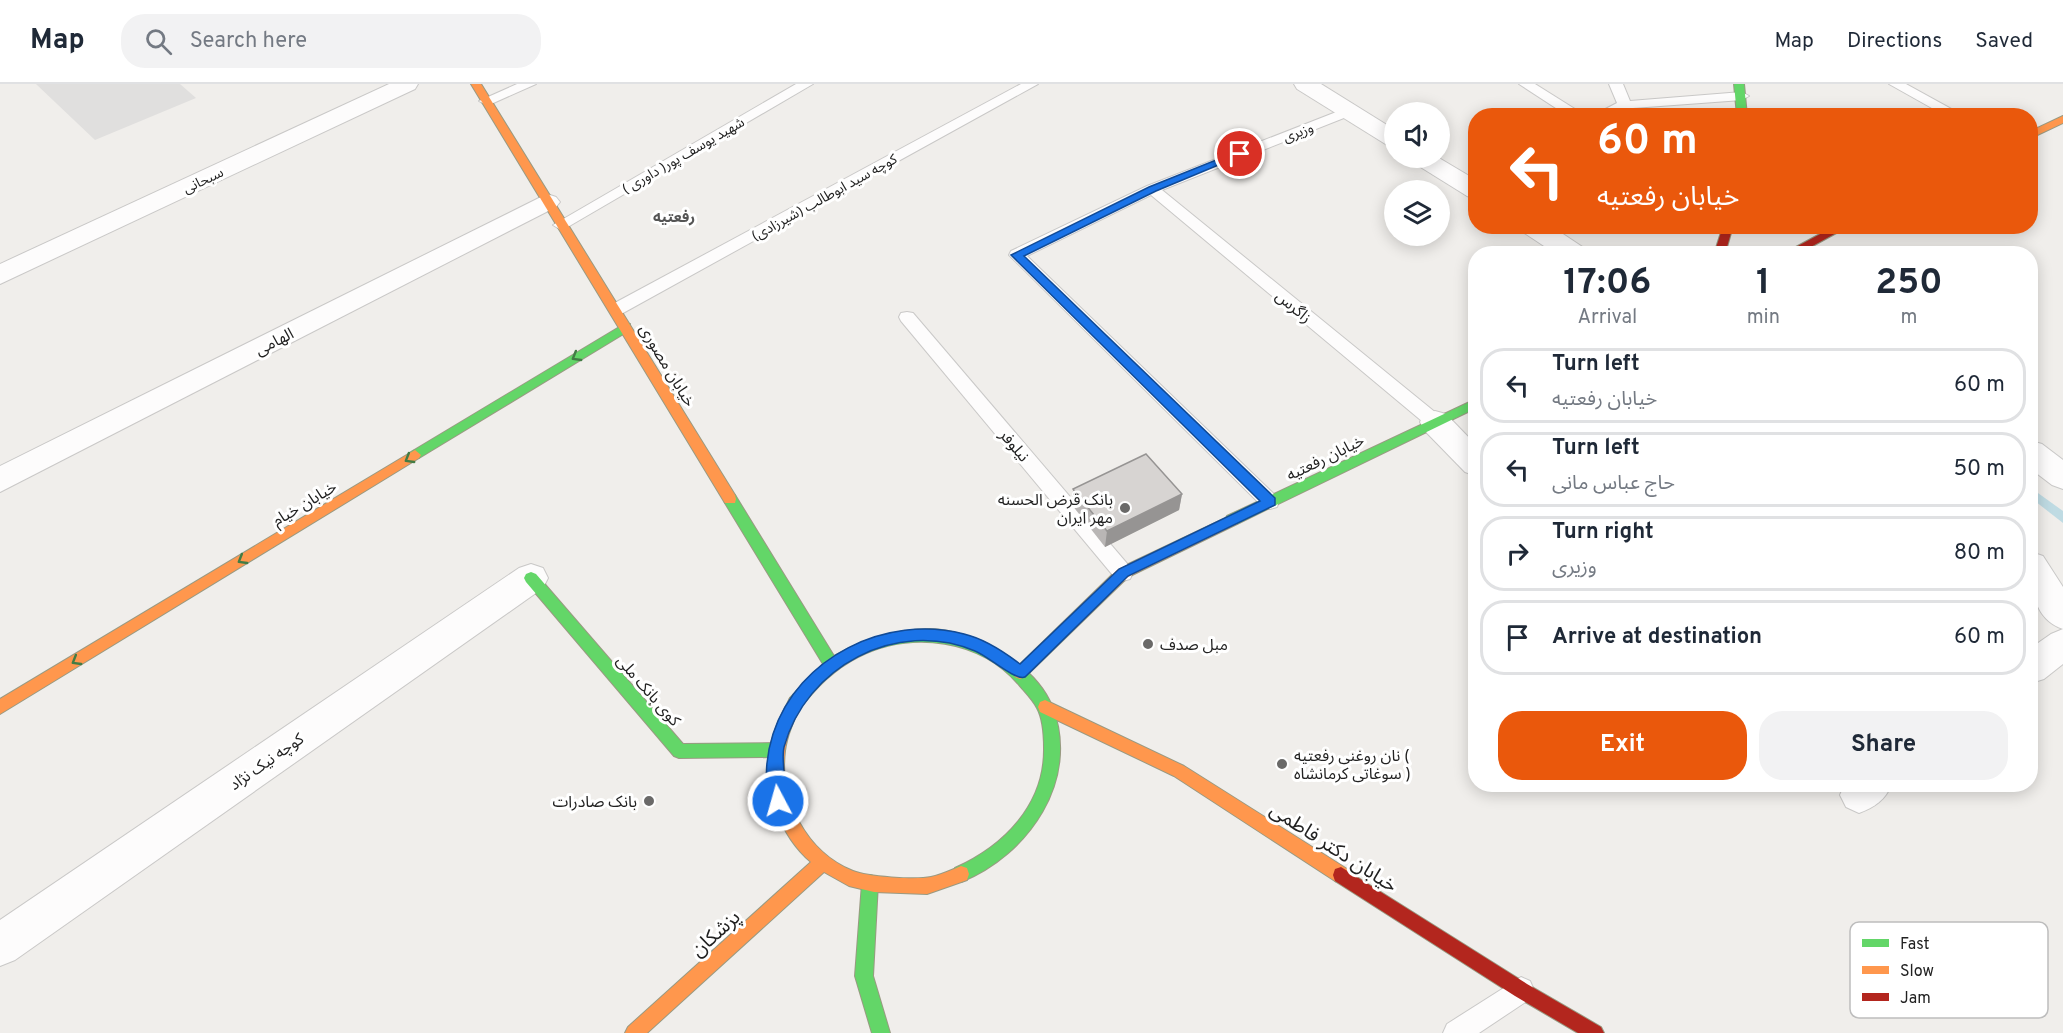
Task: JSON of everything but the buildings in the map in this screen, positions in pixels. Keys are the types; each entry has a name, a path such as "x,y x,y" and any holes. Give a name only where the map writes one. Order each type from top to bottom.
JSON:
{"main road":[{"name":"خیابان مصوری","path":"476,84 554,214 616,309 831,664"},
{"path":"1741,90 1742,108"},
{"path":"2038,132 2063,119"},
{"path":"1804,246 1828,234"},
{"name":"خیابان خیام","path":"0,707 626,327"},
{"name":"خیابان رفعتیه","path":"1020,673 1124,573 1468,407"},
{"name":"کوی بانک ملی","path":"531,578 679,751 776,750"},
{"path":"930,634 963,640 994,652 1020,673 1035,689 1045,707 1054,749 1047,793 1023,834 987,865 963,877 937,884 903,888 870,883 844,875 823,862 794,833 778,801 774,776 776,750 786,717 806,688 831,664 862,647 895,637 930,634"},
{"name":"خیابان دکتر فاطمی","path":"1045,707 1179,771 1521,990 1595,1033"},
{"name":"پزشکان","path":"634,1033 823,862"},
{"path":"870,883 864,976 881,1033"}],"street":[{"name":"سبحانی","path":"0,275 407,84"},
{"path":"1305,84 1384,133"},
{"path":"1441,168 1468,183"},
{"name":"الهامی","path":"0,480 554,214"},
{"path":"1544,234 1563,246"},
{"path":"1435,422 1468,456"},
{"path":"2038,457 2063,477"},
{"path":"2038,576 2063,615"},
{"name":"کوچه نیک نژاد","path":"0,945 531,578"},
{"path":"2038,663 2063,644"}],"lane":[{"path":"486,101 529,84"},
{"name":"شهید یوسف پور( داوری )","path":"554,214 806,84"},
{"name":"کوچه سید ابوطالب (شیرزادی)","path":"616,309 1031,84"},
{"path":"1526,84 1566,108"},
{"path":"1616,84 1626,108"},
{"path":"1896,84 1942,108"},
{"path":"1638,108 1741,90"},
{"name":"وزیری","path":"1270,502 1017,255 1152,189 1349,111"},
{"name":"زاگرس","path":"1152,189 1435,422"},
{"name":"نیلوفر","path":"907,317 1124,573"},
{"path":"1456,1033 1521,990"}],"shaded area":[{"path":"36,84 180,84 196,98 95,140"}],"waterway":[{"path":"2038,498 2063,518"}],"traffic: fast":[{"path":"1739,84 1741,108"},
{"path":"415,455 626,327"},
{"path":"1232,520 1468,407"},
{"path":"730,499 831,664"},
{"path":"531,578 679,751 776,750"},
{"path":"930,635 960,640 1000,658 1022,677 1042,703 1051,733 1052,759 1047,784 1037,808 1023,829 1005,848 984,863 961,874"},
{"path":"795,703 823,672 854,652 888,640 930,635"},
{"path":"870,883 864,976 881,1033"}],"traffic: slow":[{"path":"476,84 730,499"},
{"path":"2038,132 2063,119"},
{"path":"0,707 415,455"},
{"path":"1020,673 1123,573 1232,520"},
{"path":"795,703 778,744 776,772 779,794 787,815 798,835 812,852 830,867 849,878 871,884 927,886 961,874"},
{"path":"1045,707 1179,771 1341,875"},
{"path":"634,1033 823,862"}],"traffic: jam":[{"path":"1722,246 1725,234"},
{"path":"1804,246 1828,234"},
{"path":"1341,875 1521,990 1595,1033"}],"place":[{"name":"بانک قرض الحسنه مهر ایران","path":"1125,508"},
{"name":"مبل صدف","path":"1148,644"},
{"name":"نان روغنی رفعتیه ( سوغاتی کرمانشاه )","path":"1282,764"},
{"name":"بانک صادرات","path":"649,801"}],"district":[{"name":"رفعتیه","path":"674,217"}],"route":[{"path":"778,801 774,776 776,750 786,717 806,688 831,664 862,647 895,637 930,634 963,640 994,652 1020,673 1124,573 1270,502 1017,255 1152,189 1240,154"}]}
